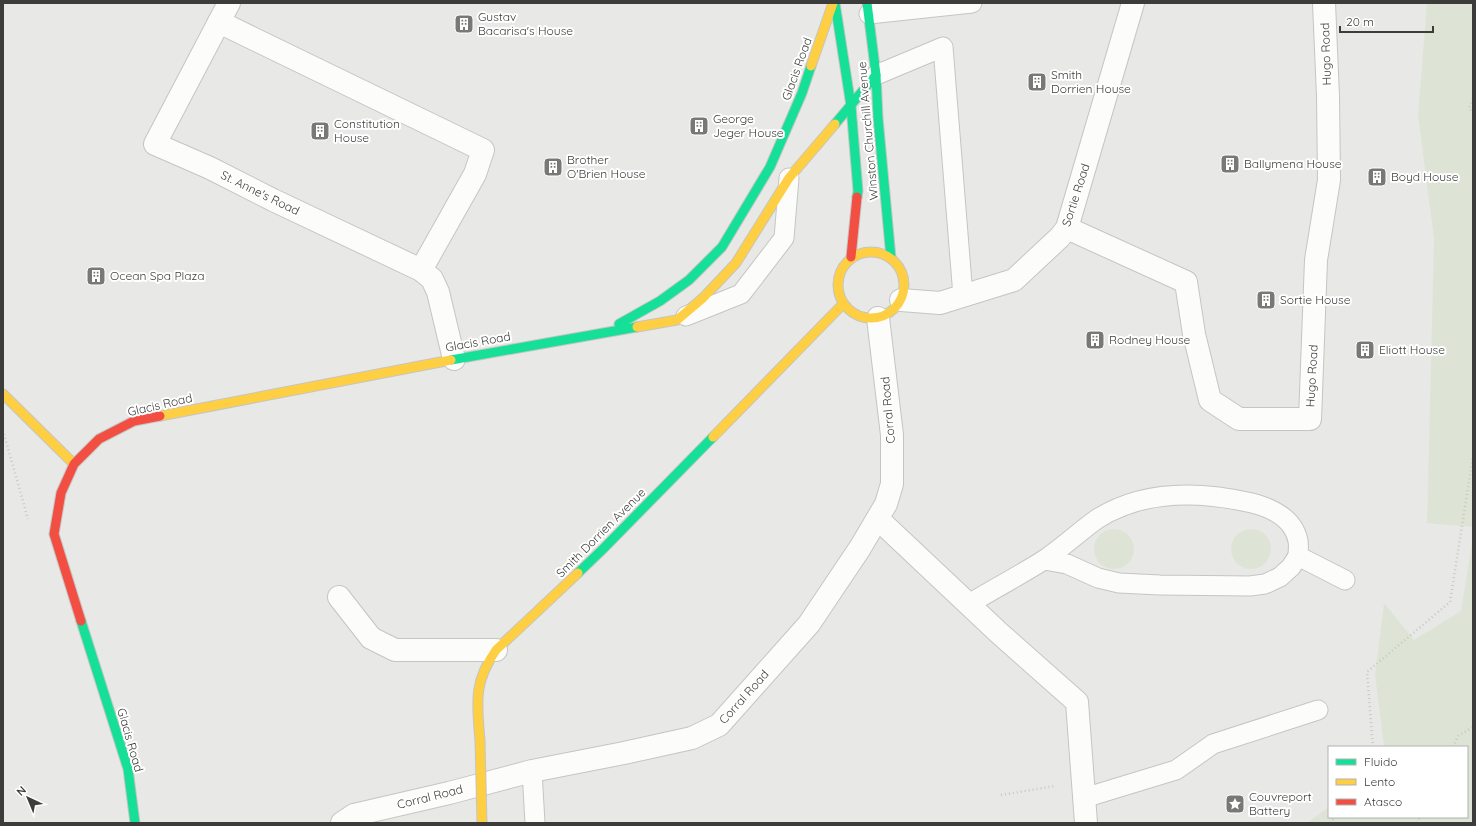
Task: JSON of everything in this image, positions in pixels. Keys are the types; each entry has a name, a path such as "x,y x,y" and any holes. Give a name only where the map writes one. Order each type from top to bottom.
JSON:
{"main road":[{"path":"834,3 851,106 858,191 851,257"},
{"name":"Glacis Road","path":"607,331 660,301 689,280 722,248 770,167 802,93 834,3"},
{"name":"Winston Churchill Avenue","path":"868,9 876,75 878,118 892,258"},
{"path":"677,320 703,298 736,263 789,178 876,75"},
{"path":"871,251 882,253 892,258 899,266 904,277 904,289 901,300 891,311 878,318 858,316 850,311 843,304 838,294 838,275 844,265 851,257 871,251"},
{"name":"Smith Dorrien Avenue","path":"482,823 480,741 477,707 478,690 485,668 496,650 603,549 843,304"},
{"name":"Glacis Road","path":"135,823 128,769 54,534 61,493 74,464 99,439 134,421 454,359 607,331 677,320"},
{"path":"7,403 74,464"}],"street":[{"name":"Sortie Road","path":"901,300 940,302 1014,280 1060,237 1067,228 1133,3"},
{"name":"Hugo Road","path":"1067,228 1186,282 1194,334 1210,400 1239,419 1310,419 1316,260 1328,180 1328,96 1324,3"},
{"name":"St. Anne's Road","path":"224,12 155,144 210,168 273,200 421,270 432,280 438,292 454,359"},
{"path":"224,12 483,150 475,174 421,270"},
{"name":"Corral Road","path":"342,823 354,815 450,793 532,771 624,754 692,738 719,725 810,624 878,519 886,504 892,484 892,435 878,318"},
{"path":"878,519 1077,702 1086,823"},
{"path":"339,597 371,638 395,650 496,650"}],"lane":[{"path":"868,9 972,3"},
{"path":"876,75 943,47 963,296"},
{"path":"677,320 742,294 784,238 789,178"},
{"path":"969,604 1044,560 1098,519 1119,508 1145,499 1169,495 1197,494 1232,498 1270,509 1286,519 1294,528 1298,541 1298,556 1291,567 1280,577 1265,584 1250,586 1119,583 1098,578 1067,564 1044,560"},
{"path":"1086,573 1078,560 1077,548 1087,530 1098,519"},
{"path":"1298,556 1345,580"},
{"path":"1083,790 1176,770 1213,744 1318,710"},
{"path":"532,771 535,823"}],"path":[{"path":"1473,99 1469,108 1473,113"},
{"path":"1373,746 1367,672 1450,602 1473,456"},
{"path":"1453,746 1458,736 1473,727"},
{"path":"1001,795 1083,790"}],"green space":[{"path":"1427,3 1473,3 1473,527 1427,523 1434,239 1418,115"},
{"path":"1114,529 1122,531 1128,535 1132,541 1134,549 1132,557 1128,563 1122,567 1114,569 1106,567 1100,563 1096,557 1094,549 1096,541 1100,535 1106,531"},
{"path":"1251,529 1259,531 1265,535 1269,541 1271,549 1269,557 1265,563 1259,567 1251,569 1243,567 1237,563 1233,557 1231,549 1233,541 1237,535 1243,531"},
{"path":"1473,537 1473,823 1307,823 1328,808 1328,818 1468,818 1468,746 1384,746 1375,675 1384,603 1414,640 1461,611"}],"traffic: fast":[{"path":"835,3 851,106 858,191 857,197"},
{"path":"835,124 876,75 867,3"},
{"path":"619,324 660,301 689,280 722,247 770,167 802,93 811,66"},
{"path":"876,75 878,118 891,258"},
{"path":"451,360 637,327"},
{"path":"578,573 713,437"},
{"path":"81,621 128,769 135,823"}],"traffic: slow":[{"path":"811,66 833,3"},
{"path":"637,327 677,320 703,298 736,263 789,178 835,124"},
{"path":"864,252 878,252 890,257 899,266 904,278 904,285 902,298 895,309 878,318 864,318 852,313 843,304 838,292 838,278 843,266 852,257 864,252"},
{"path":"713,437 843,304"},
{"path":"160,416 451,360"},
{"path":"3,394 74,464"},
{"path":"480,741 478,694 483,673 489,662 496,650 578,573"},
{"path":"480,741 482,823"}],"traffic: jam":[{"path":"851,257 857,197"},
{"path":"81,621 54,534 61,493 74,464 99,439 134,421 160,416"}],"place":[{"name":"Gustav Bacarisa's House","path":"464,24"},
{"name":"Smith Dorrien House","path":"1037,82"},
{"name":"George Jeger House","path":"699,126"},
{"name":"Constitution House","path":"320,131"},
{"name":"Ballymena House","path":"1230,164"},
{"name":"Brother O'Brien House","path":"553,167"},
{"name":"Boyd House","path":"1377,177"},
{"name":"Ocean Spa Plaza","path":"96,276"},
{"name":"Sortie House","path":"1266,300"},
{"name":"Rodney House","path":"1095,340"},
{"name":"Eliott House","path":"1365,350"},
{"name":"Couvreport Battery","path":"1235,804"}]}
